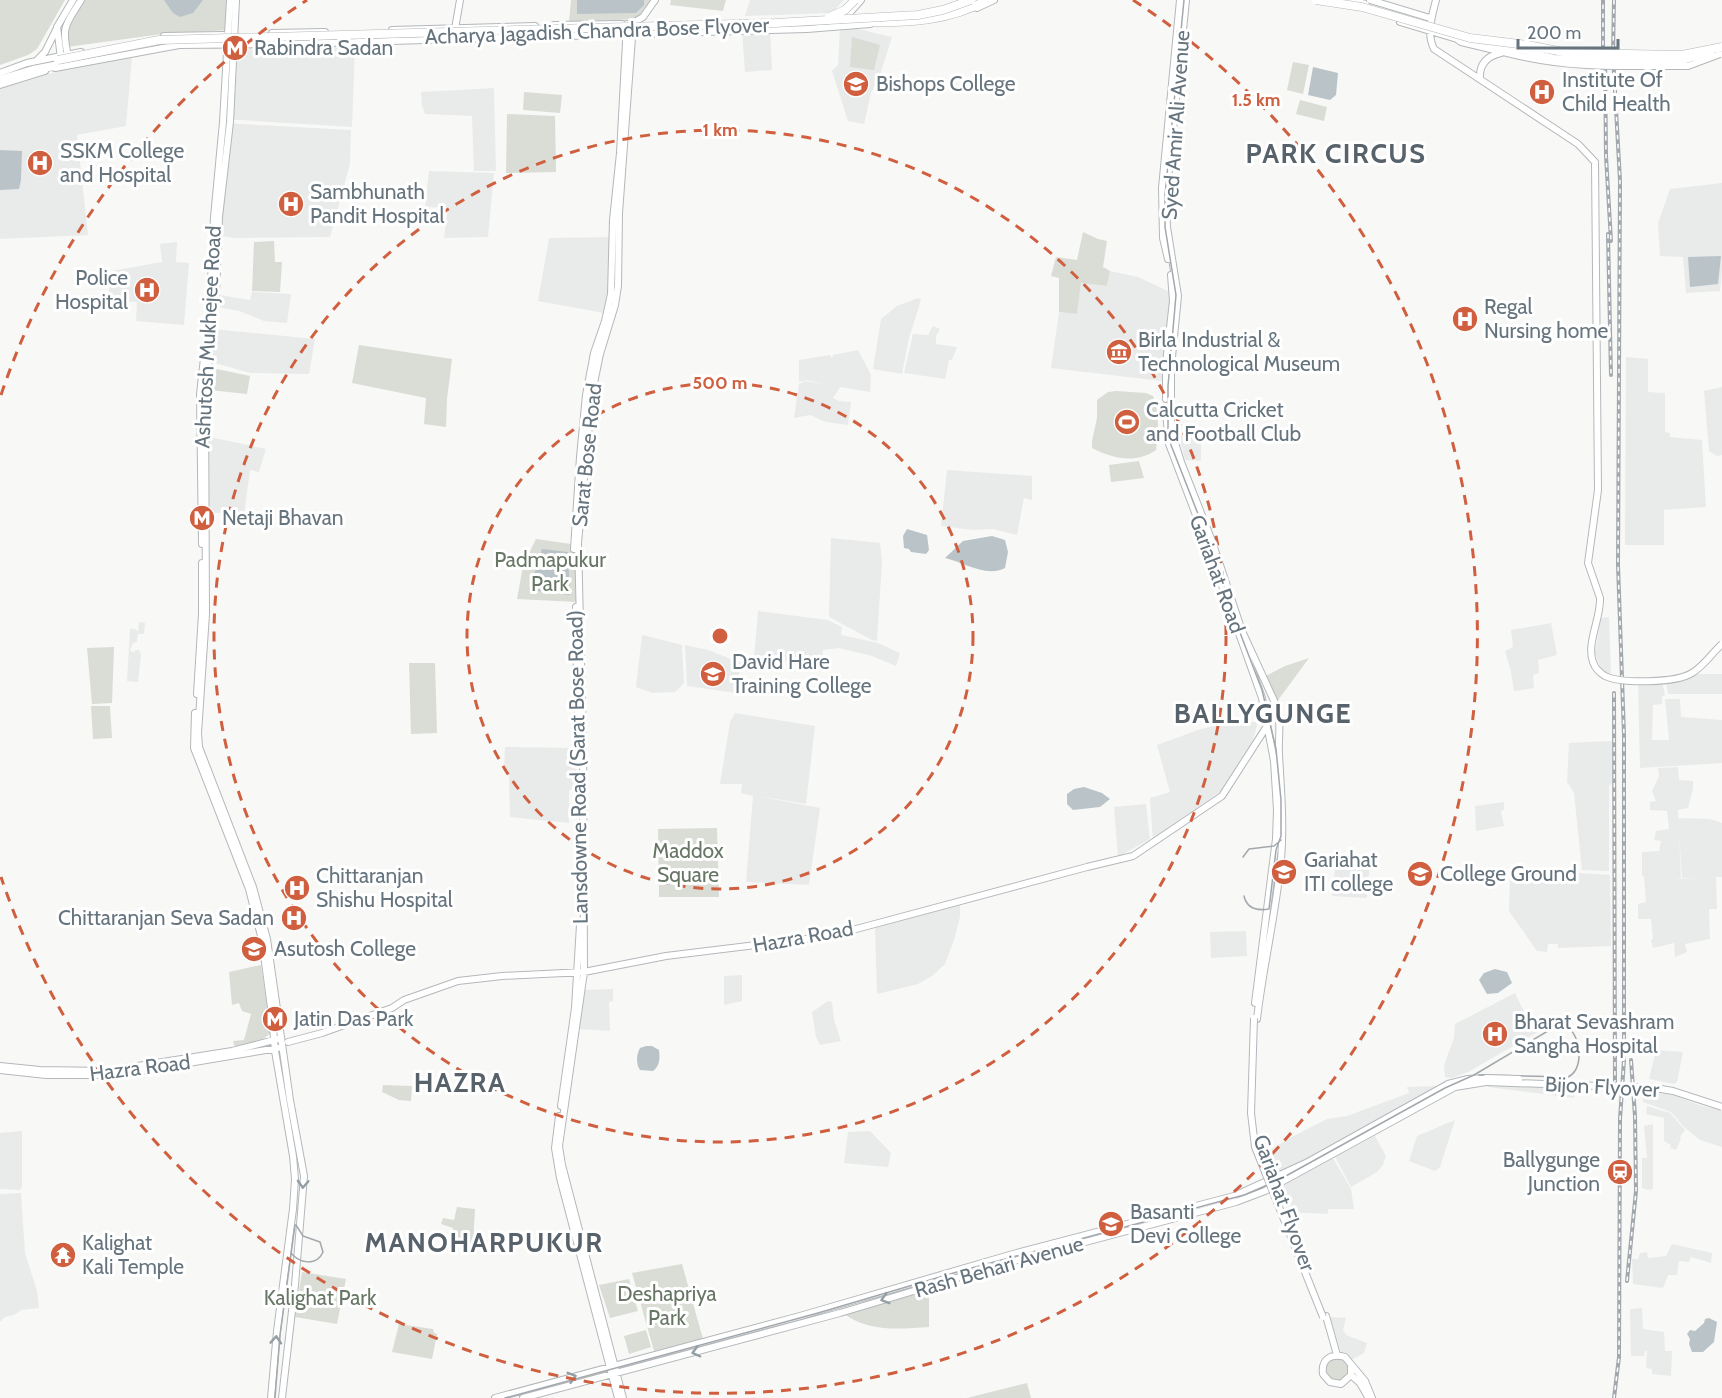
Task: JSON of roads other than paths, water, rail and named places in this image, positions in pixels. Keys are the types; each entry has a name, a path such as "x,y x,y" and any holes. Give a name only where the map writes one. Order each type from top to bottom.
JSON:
{"highway":[{"path":"789,22 828,17 845,10 854,0"},
{"name":"Acharya Jagadish Chandra Bose Flyover","path":"0,74 35,64 170,39 789,22 918,15 943,10 971,0"},
{"path":"866,22 932,20 987,0"},
{"path":"1316,0 1355,2 1470,38 1569,53 1682,55 1721,50"},
{"path":"1339,0 1355,2 1475,34 1572,49 1721,50"},
{"name":"Acharya Jagadish Chandra Bose Flyover","path":"0,83 42,68 146,46 172,43 866,22"}],"main road":[{"path":"37,61 45,52 73,0"},
{"path":"66,68 68,54 64,39 65,26 81,0"},
{"path":"230,0 231,34"},
{"path":"231,34 236,0"},
{"path":"455,38 460,0"},
{"path":"630,23 643,17 655,0"},
{"path":"844,26 842,17 854,0"},
{"path":"842,17 861,0"},
{"path":"0,74 37,61 165,36 630,23 767,22 912,14 931,11 966,0"},
{"name":"Acharya Jagadish Chandra Bose Flyover","path":"866,22 927,18 960,9 980,0"},
{"path":"0,83 163,47 807,29 928,23 949,19 994,0"},
{"name":"Syed Amir Ali Avenue","path":"1165,146 1180,0"},
{"name":"Syed Amir Ali Avenue","path":"1186,0 1166,199 1168,233 1178,296 1171,367 1171,430 1242,631 1276,705 1280,724"},
{"path":"1333,0 1457,39 1521,53 1569,60 1686,60 1721,50"},
{"path":"1370,0 1430,18"},
{"path":"1436,0 1430,18 1431,42 1434,49 1578,144 1595,162 1598,490 1588,563 1597,585 1600,608 1592,656 1595,666 1605,676 1617,679 1665,681 1679,679 1696,670 1722,644"},
{"name":"Lansdowne Road (Sarat Bose Road)","path":"612,1366 559,1146 571,1070 581,972 574,537 586,395 594,353 611,294 613,220 630,23"},
{"path":"57,27 60,56 66,68"},
{"name":"Ashutosh Mukhejee Road","path":"196,747 202,594 200,394 210,304 214,217 231,34"},
{"path":"1457,39 1461,42 1505,52 1521,53"},
{"path":"1480,79 1479,70 1484,62 1490,56 1505,52"},
{"name":"Gariahat Road","path":"1165,146 1161,195 1163,238 1170,268 1173,296 1166,372 1166,435 1257,684 1274,761 1277,823 1258,1002"},
{"path":"1258,1002 1263,986 1281,861 1283,820 1279,752 1280,724 1267,726"},
{"name":"Hazra Road","path":"3,1068 106,1071 232,1051 274,1039 285,1040 321,1033 458,981 581,972 666,956 830,936 1124,859 1133,856 1222,796 1267,726"},
{"path":"196,747 252,900 262,940 275,1047 291,1137 295,1179 291,1233 277,1330 272,1398"},
{"path":"196,747 260,912 285,1040 283,1048 304,1176 282,1398"},
{"name":"Lansdowne Road (Sarat Bose Road)","path":"581,972 555,1148 561,1178 615,1374 618,1398"},
{"name":"Gariahat Flyover","path":"1258,1002 1255,1019 1251,1106 1255,1147 1325,1317 1335,1355"},
{"name":"Hazra Road","path":"3,1068 46,1075 117,1075 275,1047 283,1048"},
{"name":"Rash Behari Avenue","path":"495,1398 800,1316 1013,1254 1234,1196 1274,1179 1448,1084 1463,1080 1483,1080"},
{"name":"Rash Behari Avenue","path":"523,1398 840,1313 1014,1261 1236,1202 1265,1191 1455,1087 1483,1080"},
{"name":"Bijon Flyover","path":"1483,1080 1655,1088 1673,1090 1722,1105"},
{"path":"1351,1366 1351,1375 1341,1384 1335,1384 1326,1379 1322,1369 1326,1359 1335,1355 1347,1359 1367,1384 1370,1398"},
{"path":"615,1374 623,1398"},
{"path":"1351,1375 1360,1383 1370,1398"},
{"path":"536,1387 538,1394"}],"tram line":[{"path":"1184,0 1165,195 1165,227 1176,295 1168,386 1168,429 1171,445 1209,542 1262,690 1276,749 1281,800 1281,836 1276,850 1269,909 1253,908 1247,904 1244,896"},
{"path":"1243,857 1249,849 1274,846 1281,840"},
{"path":"505,1398 1244,1195 1275,1182 1445,1088 1474,1075 1558,1025 1565,1025 1571,1030 1578,1045 1578,1064 1568,1077 1479,1075"},
{"path":"275,1398 280,1335 295,1225"},
{"path":"291,1253 308,1262 317,1260 323,1252 320,1242 303,1236 296,1225"}],"railway":[{"path":"1603,0 1603,63"},
{"path":"1614,0 1613,55 1620,181 1618,565 1624,735 1624,1060 1620,1119 1619,1357 1614,1398"},
{"path":"1605,55 1606,156 1611,241"},
{"path":"1608,234 1611,375"},
{"path":"1614,693 1615,1086"},
{"path":"1627,1281 1636,1191 1635,1116 1631,1060"}],"place":[{"name":"Rabindra Sadan","path":"235,48"},
{"name":"Bishops College","path":"856,84"},
{"name":"Institute Of Child Health","path":"1542,92"},
{"name":"SSKM College and Hospital","path":"40,163"},
{"name":"Sambhunath Pandit Hospital","path":"291,204"},
{"name":"Police Hospital","path":"147,290"},
{"name":"Regal Nursing home","path":"1465,319"},
{"name":"Birla Industrial & Technological Museum","path":"1119,352"},
{"name":"Calcutta Cricket and Football Club","path":"1127,422"},
{"name":"Netaji Bhavan","path":"202,518"},
{"name":"David Hare Training College","path":"713,674"},
{"name":"Gariahat ITI college","path":"1284,872"},
{"name":"College Ground","path":"1420,874"},
{"name":"Chittaranjan Shishu Hospital","path":"297,888"},
{"name":"Chittaranjan Seva Sadan","path":"294,918"},
{"name":"Asutosh College","path":"254,949"},
{"name":"Jatin Das Park","path":"275,1019"},
{"name":"Bharat Sevashram Sangha Hospital","path":"1495,1034"},
{"name":"Ballygunge Junction","path":"1620,1172"},
{"name":"Basanti Devi College","path":"1111,1224"},
{"name":"Kalighat Kali Temple","path":"63,1255"}],"district":[{"name":"PARK CIRCUS","path":"1336,154"},
{"name":"BALLYGUNGE","path":"1263,714"},
{"name":"HAZRA","path":"460,1083"},
{"name":"MANOHARPUKUR","path":"484,1243"}],"park label":[{"name":"Padmapukur Park","path":"550,572"},
{"name":"Maddox Square","path":"688,863"},
{"name":"Kalighat Park","path":"320,1298"},
{"name":"Deshapriya Park","path":"667,1306"}]}
